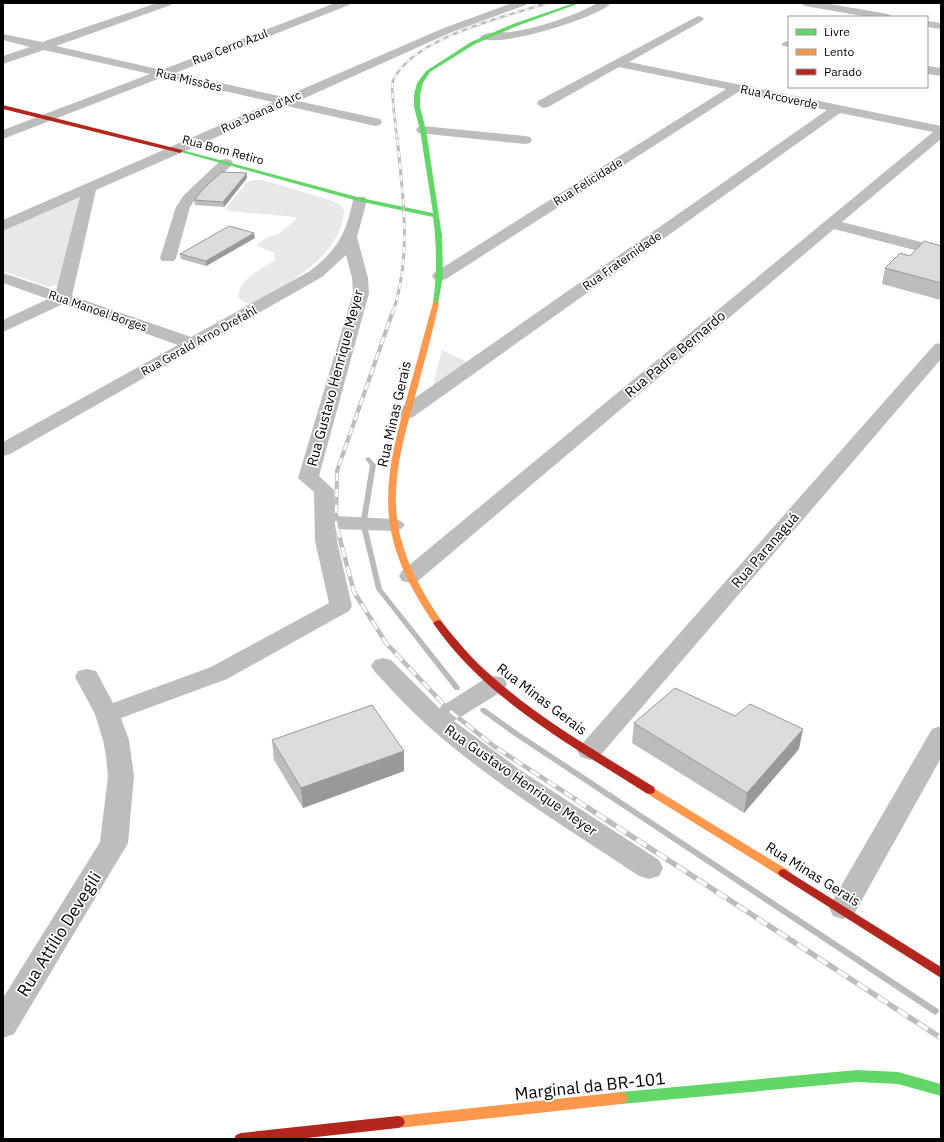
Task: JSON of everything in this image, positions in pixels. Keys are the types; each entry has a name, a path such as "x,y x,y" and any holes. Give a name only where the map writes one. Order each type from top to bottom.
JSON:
{"main road":[{"name":"Rua Minas Gerais","path":"578,3 515,25 486,37 449,57 428,72 418,89 416,100 423,130 436,216 440,248 440,276 438,296 406,413 395,463 392,514 396,536 410,576 442,630 467,658 495,684 555,728 590,751 842,908 941,973"},
{"name":"Rua Bom Retiro","path":"3,107 226,163 360,200 436,216"},
{"name":"Marginal da BR-101","path":"241,1139 720,1088 857,1076 898,1078 924,1084 941,1090"}],"street":[{"path":"3,60 168,3"},
{"name":"Rua Cerro Azul","path":"3,135 345,3"},
{"name":"Rua Joana d'Arc","path":"3,226 448,30 522,3"},
{"path":"486,37 498,38 517,34 587,13 606,3"},
{"path":"805,3 882,16"},
{"path":"543,104 698,19"},
{"path":"928,24 941,26"},
{"name":"Rua Missões","path":"3,37 375,122"},
{"name":"Rua Arcoverde","path":"617,63 941,131"},
{"path":"928,70 941,72"},
{"name":"Rua Felicidade","path":"440,276 736,88"},
{"name":"Rua Fraternidade","path":"406,413 837,109"},
{"path":"423,130 524,140"},
{"name":"Rua Padre Bernardo","path":"410,576 941,131"},
{"path":"168,258 183,207 189,198 226,163"},
{"path":"3,327 62,298 90,187"},
{"name":"Rua Gerald Arno Drefahl","path":"3,450 194,344 316,274 339,254 350,237 360,200"},
{"path":"831,224 941,252"},
{"name":"Rua Gustavo Henrique Meyer","path":"107,714 219,673 341,606 326,541 324,522 324,490 308,478 360,293 360,278 350,237"},
{"path":"316,274 337,273 360,278"},
{"name":"Rua Manoel Borges","path":"3,278 194,344"},
{"name":"Rua Paranaguá","path":"590,751 941,348"},
{"path":"324,522 394,525"},
{"name":"Rua Gustavo Henrique Meyer","path":"383,666 437,720 493,763 548,802 649,868"},
{"path":"87,676 107,714"},
{"path":"437,720 495,684"},
{"name":"Rua Attílio Devegili","path":"3,1025 114,843 121,776 116,740 107,714"},
{"path":"842,908 941,735"}],"shaded area":[{"path":"263,180 330,200 339,204 344,210 342,224 336,237 318,260 307,270 283,286 257,302 250,304 238,298 242,285 252,275 275,260 274,253 256,245 270,236 279,234 295,220 296,217 229,211 226,208 247,182"},
{"path":"84,195 61,284 48,287 3,271 3,231"},
{"path":"442,350 467,362 433,386"}],"building":[{"path":"222,172 247,173 223,202 194,200 205,187"},
{"path":"229,226 254,233 206,261 180,254"},
{"path":"924,241 941,246 941,283 885,268 900,253 910,256"},
{"path":"675,688 735,716 750,704 803,729 747,793 634,723"},
{"path":"372,705 404,751 301,788 272,740"}],"waterway":[{"path":"364,520 373,465 368,459"},
{"path":"365,530 379,589 457,688"},
{"path":"483,710 515,733 935,1011"}],"railway":[{"path":"397,138 392,85 403,66 419,52 462,31 548,3"},
{"path":"393,312 399,291 404,247 402,181 397,137"},
{"path":"337,529 337,471 393,311"},
{"path":"337,528 354,592 386,643 450,711 495,747 578,801"},
{"path":"576,800 941,1038"}],"traffic: fast":[{"path":"436,303 440,276 439,236 423,130 417,107 417,95 420,83 428,71 473,43 515,25 578,3"},
{"path":"180,151 360,200 436,216"},
{"path":"621,1098 857,1076 898,1078 941,1090"}],"traffic: slow":[{"path":"436,303 399,442 392,487 392,503 395,532 404,560 422,599 438,623"},
{"path":"650,790 784,873"},
{"path":"398,1122 621,1098"}],"traffic: jam":[{"path":"3,107 180,151"},
{"path":"438,623 459,649 482,673 508,695 564,736 650,790"},
{"path":"784,873 941,973"},
{"path":"241,1139 398,1122"}]}
